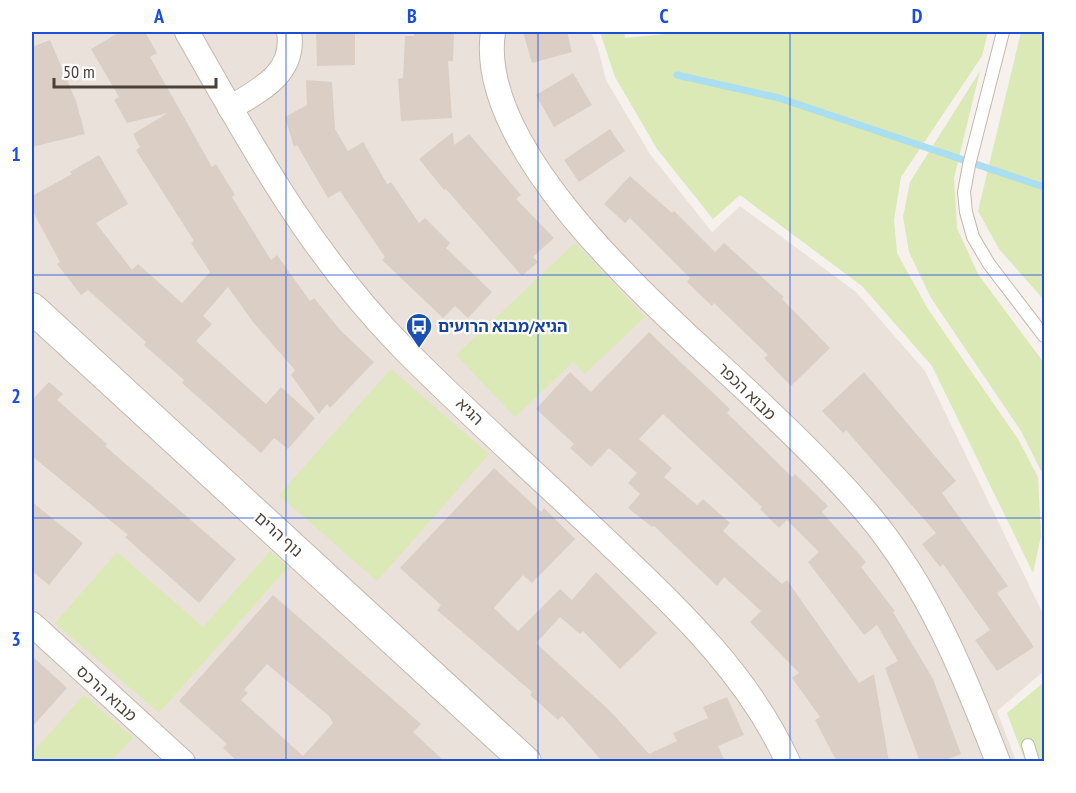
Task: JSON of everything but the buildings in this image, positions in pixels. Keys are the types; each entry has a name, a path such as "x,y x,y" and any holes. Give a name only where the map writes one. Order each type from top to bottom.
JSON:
{"street":[{"name":"הגיא","path":"187,32 265,170 352,293 403,348 661,592 746,689 776,736 788,762"},
{"path":"230,108 270,84 286,65 289,32"},
{"name":"מבוא הכפר","path":"493,32 491,43 496,82 513,127 554,192 574,220 622,273 767,409 868,514 901,558 932,610 964,673 998,762"},
{"name":"נוף הרים","path":"32,308 526,762"},
{"name":"מבוא הרכס","path":"32,624 183,762"}],"lane":[{"path":"1002,32 969,165 964,192 966,212 974,237 989,264 1044,336"},
{"path":"1028,745 1033,762"}],"shaded area":[{"path":"32,32 591,32 598,48 606,80 650,154 712,232 740,206 856,292 925,371 1044,616 1044,671 997,711 1016,761 32,761"}],"green space":[{"path":"600,32 624,32 625,38 686,32 988,32 982,56 901,177 894,220 897,253 928,309 1018,439 1038,477 1041,536 1033,573 932,366 862,286 740,195 713,219 657,149 615,77"},
{"path":"1021,32 1044,32 1044,300 999,249 978,211"},
{"path":"980,71 954,178 957,228 978,274 1044,363 1044,477 1021,431 931,298 909,252 903,217 910,182"},
{"path":"575,243 645,317 585,374 573,362 515,417 456,355"},
{"path":"391,369 489,454 377,581 279,495"},
{"path":"270,551 288,567 159,713 55,623 117,552 203,627"},
{"path":"1044,682 1044,761 1025,761 1007,713"},
{"path":"84,695 133,738 111,761 32,761 32,753"}],"waterway":[{"path":"677,75 779,98 1044,187"}],"place":[{"name":"הגיא/מבוא הרועים","path":"419,349"}]}
